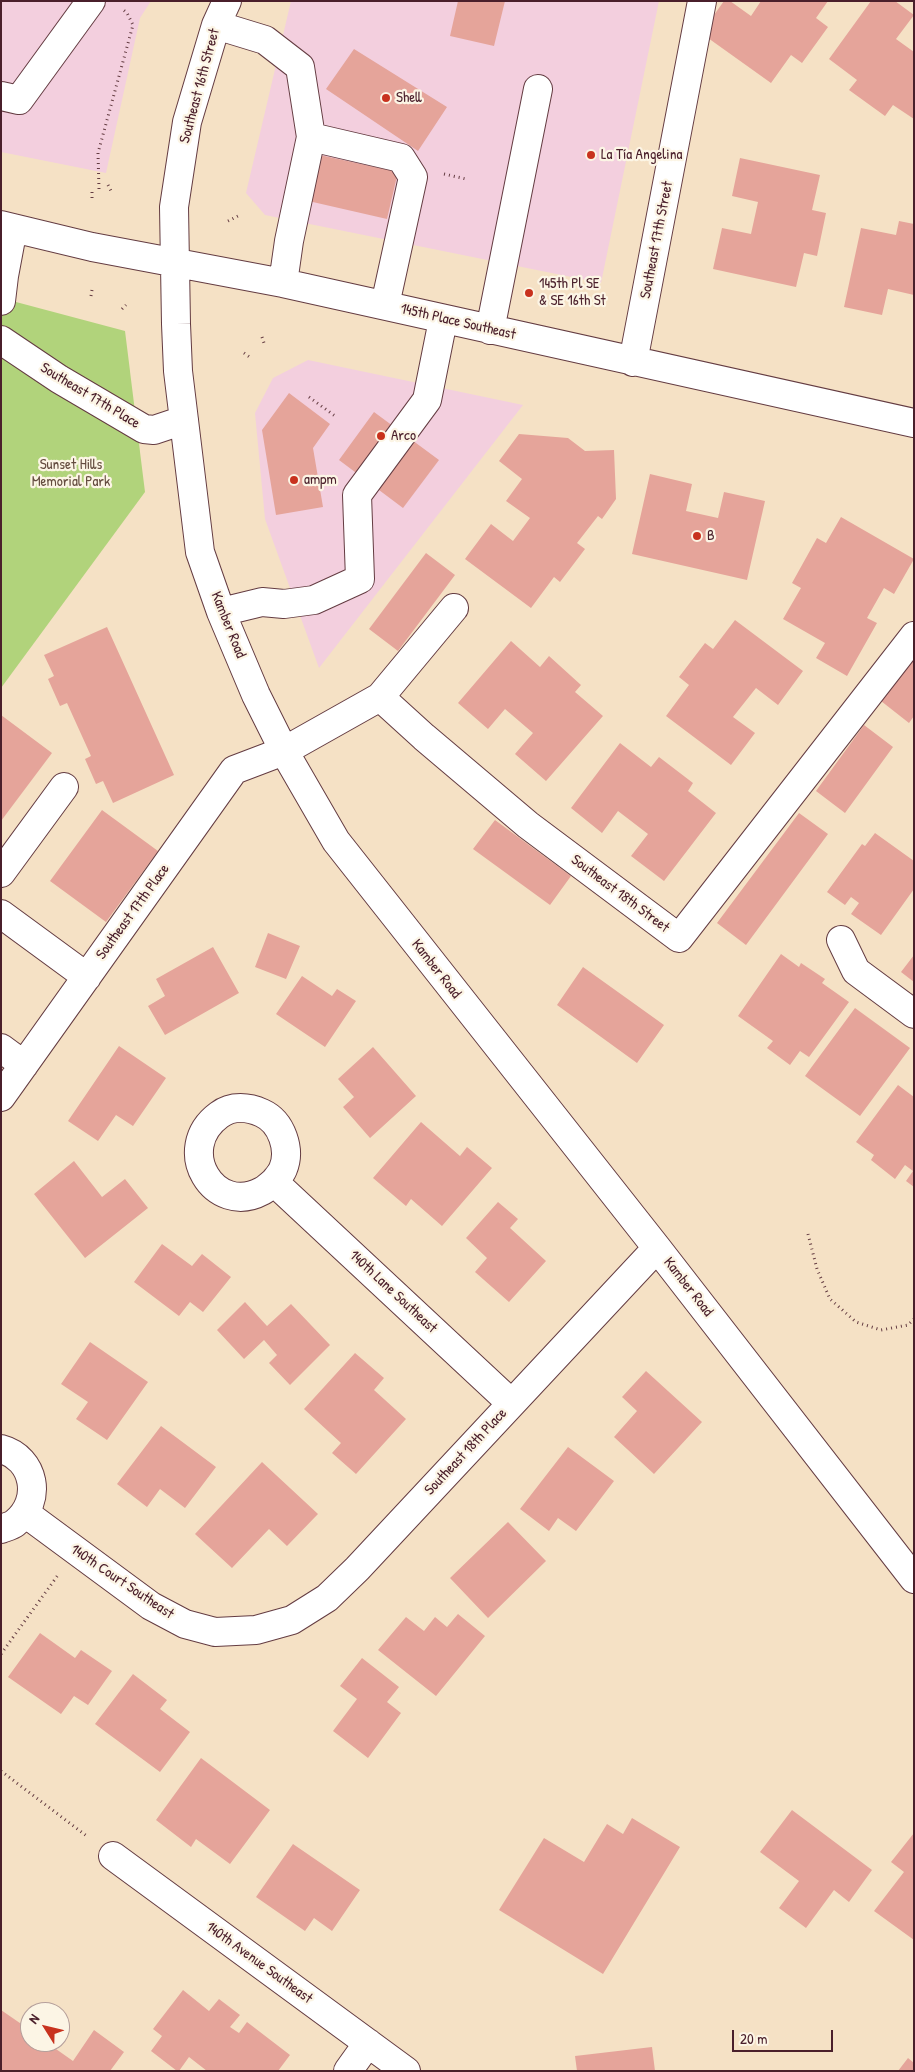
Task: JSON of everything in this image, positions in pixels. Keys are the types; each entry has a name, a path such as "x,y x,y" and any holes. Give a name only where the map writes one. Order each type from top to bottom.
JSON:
{"street":[{"path":"1,96 19,100 91,1"},
{"name":"Southeast 17th Street","path":"633,362 702,1"},
{"path":"222,13 265,40 300,67 311,138 289,242 283,283"},
{"name":"Southeast 16th Street","path":"174,263 174,207 187,122 222,13"},
{"path":"490,330 538,89"},
{"path":"311,138 401,158 413,177 385,305"},
{"path":"1,301 7,227"},
{"name":"145th Place Southeast","path":"7,227 92,247 283,283 385,305 443,320 914,423"},
{"name":"Kamber Road","path":"174,263 178,371 200,552 221,612 256,695 284,751 336,841 657,1248 914,1579"},
{"path":"221,612 262,602 284,604 314,600 360,578 357,495 427,400 443,320"},
{"name":"Southeast 17th Place","path":"1,340 59,379 144,429 154,430 184,420"},
{"path":"380,697 454,608"},
{"name":"Southeast 18th Street","path":"380,697 528,825 679,938 914,636"},
{"name":"Southeast 17th Place","path":"1,1097 234,770 284,751 380,697"},
{"path":"1,874 64,787"},
{"path":"1,914 87,976"},
{"path":"840,940 856,971 914,1014"},
{"path":"1,1048 24,1065"},
{"name":"140th Lane Southeast","path":"274,1182 511,1403"},
{"name":"Southeast 18th Place","path":"256,1630 292,1620 328,1598 657,1248"},
{"path":"1,1449 10,1451 22,1460 30,1472 33,1486 31,1500 25,1513 14,1524 1,1529"},
{"name":"140th Court Southeast","path":"25,1513 152,1606 185,1624 215,1632 256,1630"},
{"name":"140th Avenue Southeast","path":"113,1856 406,2071"},
{"path":"348,2071 368,2043"}],"path":[{"path":"99,188 98,153 133,24 127,13 120,7"},
{"path":"436,173 466,179"},
{"path":"108,185 112,193"},
{"path":"92,192 92,199"},
{"path":"228,221 238,216"},
{"path":"92,290 92,296"},
{"path":"122,309 126,305"},
{"path":"262,337 264,346"},
{"path":"244,353 251,358"},
{"path":"308,397 335,416"},
{"path":"808,1234 817,1269 830,1299 856,1322 881,1330 908,1325 914,1319"},
{"path":"1,1654 63,1569"},
{"path":"1,1771 113,1856"}],"shaded area":[{"path":"1,1 151,1 140,18 106,173 1,152"},
{"path":"291,1 659,1 601,283 265,215 246,193"},
{"path":"308,360 523,405 319,668 265,519 255,413 273,378"}],"green space":[{"name":"Sunset Hills Memorial Park","path":"1,298 125,331 145,492 1,688"}],"building":[{"path":"458,1 505,1 494,46 450,36"},
{"path":"724,1 730,1 751,16 761,1 828,1 816,18 828,27 802,63 791,55 771,83 701,33"},
{"path":"871,1 895,1 914,15 896,39 914,52 914,119 893,105 885,116 849,90 857,80 829,59"},
{"name":"Shell","path":"354,49 447,107 418,151 326,89"},
{"path":"315,154 398,172 387,219 304,200"},
{"path":"740,158 820,175 812,210 826,213 817,256 804,253 796,287 713,269 722,228 751,234 758,202 732,196"},
{"path":"899,221 914,224 914,295 888,289 882,315 844,307 861,228 896,235"},
{"name":"ampm","path":"289,393 330,424 313,448 323,507 276,515 262,430"},
{"name":"Arco","path":"374,412 439,460 403,508 339,460"},
{"path":"519,434 568,438 585,451 614,450 616,499 602,519 598,516 577,543 585,549 560,582 554,577 531,608 465,559 491,524 513,541 530,518 506,501 522,479 499,461"},
{"name":"B","path":"650,474 692,484 686,511 718,518 724,492 765,501 747,580 632,554"},
{"path":"841,517 914,559 894,594 884,588 867,618 877,623 847,676 816,658 825,643 783,619 801,588 792,583 817,538 826,543"},
{"path":"426,553 455,575 398,651 369,629"},
{"path":"735,620 803,671 778,705 756,688 733,717 755,733 731,765 666,716 689,685 679,677 705,643 713,649"},
{"path":"107,627 174,775 113,803 103,781 96,784 85,759 91,756 67,703 60,706 48,679 54,676 44,655"},
{"path":"511,641 540,667 549,656 581,685 575,692 603,716 546,781 515,754 533,733 505,709 488,729 458,703"},
{"path":"914,657 914,716 909,723 881,701"},
{"path":"1,715 52,753 1,821"},
{"path":"864,725 893,747 845,813 816,791"},
{"path":"620,743 651,767 659,757 693,783 688,791 716,813 664,881 631,856 648,834 618,811 602,833 571,808"},
{"path":"102,810 158,851 106,922 50,881"},
{"path":"799,813 828,834 746,945 717,923"},
{"path":"495,820 571,876 550,905 473,849"},
{"path":"875,833 914,861 914,889 881,935 851,914 859,903 851,897 845,905 827,892 862,844 865,846"},
{"path":"268,933 300,946 286,979 255,967"},
{"path":"213,947 239,993 165,1035 148,1006 165,996 156,979"},
{"path":"781,954 799,967 801,963 825,979 822,983 849,1002 809,1057 800,1051 790,1065 767,1048 773,1041 738,1016"},
{"path":"914,955 914,982 901,972"},
{"path":"583,967 664,1025 637,1063 557,1005"},
{"path":"302,976 332,996 337,989 356,1001 325,1047 276,1014"},
{"path":"855,1008 910,1048 860,1116 805,1076"},
{"path":"119,1046 166,1078 133,1126 116,1115 98,1141 68,1121"},
{"path":"373,1047 416,1096 370,1138 343,1107 354,1097 338,1079"},
{"path":"898,1085 914,1097 914,1187 906,1181 913,1171 905,1165 895,1179 871,1160 874,1155 856,1142"},
{"path":"421,1122 460,1156 467,1147 492,1168 442,1226 411,1199 406,1206 373,1178"},
{"path":"74,1161 102,1197 125,1179 148,1208 85,1258 34,1194"},
{"path":"498,1202 518,1219 510,1228 546,1261 509,1302 475,1272 487,1258 466,1238"},
{"path":"162,1244 192,1266 202,1254 231,1277 203,1312 190,1302 179,1316 134,1282"},
{"path":"245,1302 267,1326 291,1304 330,1345 290,1385 269,1363 277,1355 264,1340 244,1359 217,1330"},
{"path":"90,1342 148,1382 107,1440 76,1419 88,1402 61,1384"},
{"path":"355,1353 384,1378 374,1390 406,1419 356,1474 332,1453 341,1443 304,1409"},
{"path":"646,1371 702,1422 654,1474 614,1437 637,1411 622,1397"},
{"path":"161,1426 216,1467 185,1508 160,1489 147,1507 117,1484"},
{"path":"568,1447 614,1481 576,1531 558,1518 549,1531 520,1509"},
{"path":"262,1462 318,1514 287,1546 269,1529 232,1568 195,1534"},
{"path":"508,1522 546,1561 488,1618 450,1578"},
{"path":"458,1614 485,1636 436,1696 378,1650 406,1617 424,1631 435,1617 447,1627"},
{"path":"40,1633 75,1658 81,1650 112,1671 88,1705 74,1696 61,1714 8,1677"},
{"path":"362,1658 399,1687 387,1702 401,1713 368,1758 333,1731 357,1699 340,1686"},
{"path":"133,1674 167,1700 160,1709 190,1732 160,1772 95,1724"},
{"path":"201,1758 270,1810 230,1864 196,1839 191,1847 156,1820"},
{"path":"792,1810 872,1870 849,1902 834,1890 806,1928 779,1908 799,1881 760,1852"},
{"path":"632,1818 680,1847 603,1974 499,1910 544,1838 584,1862 607,1824 623,1834"},
{"path":"914,1833 914,1940 874,1911 904,1872 891,1862"},
{"path":"293,1844 360,1890 332,1931 314,1918 305,1931 256,1897"},
{"path":"183,1990 209,2011 219,1999 240,2015 230,2027 239,2033 247,2022 290,2055 278,2071 207,2071 189,2057 179,2071 177,2071 151,2051 162,2036 153,2029"},
{"path":"1,2010 20,2023 20,2052 60,2052 73,2061 94,2030 124,2052 110,2071 1,2071"},
{"path":"652,2047 655,2071 577,2071 575,2056"},
{"path":"908,2058 914,2063 914,2071 898,2071"}],"place":[{"name":"Shell","path":"386,98"},
{"name":"La Tía Angelina","path":"591,155"},
{"name":"145th Pl SE & SE 16th St","path":"529,293"},
{"name":"Arco","path":"381,436"},
{"name":"ampm","path":"294,480"},
{"name":"B","path":"697,536"}]}
